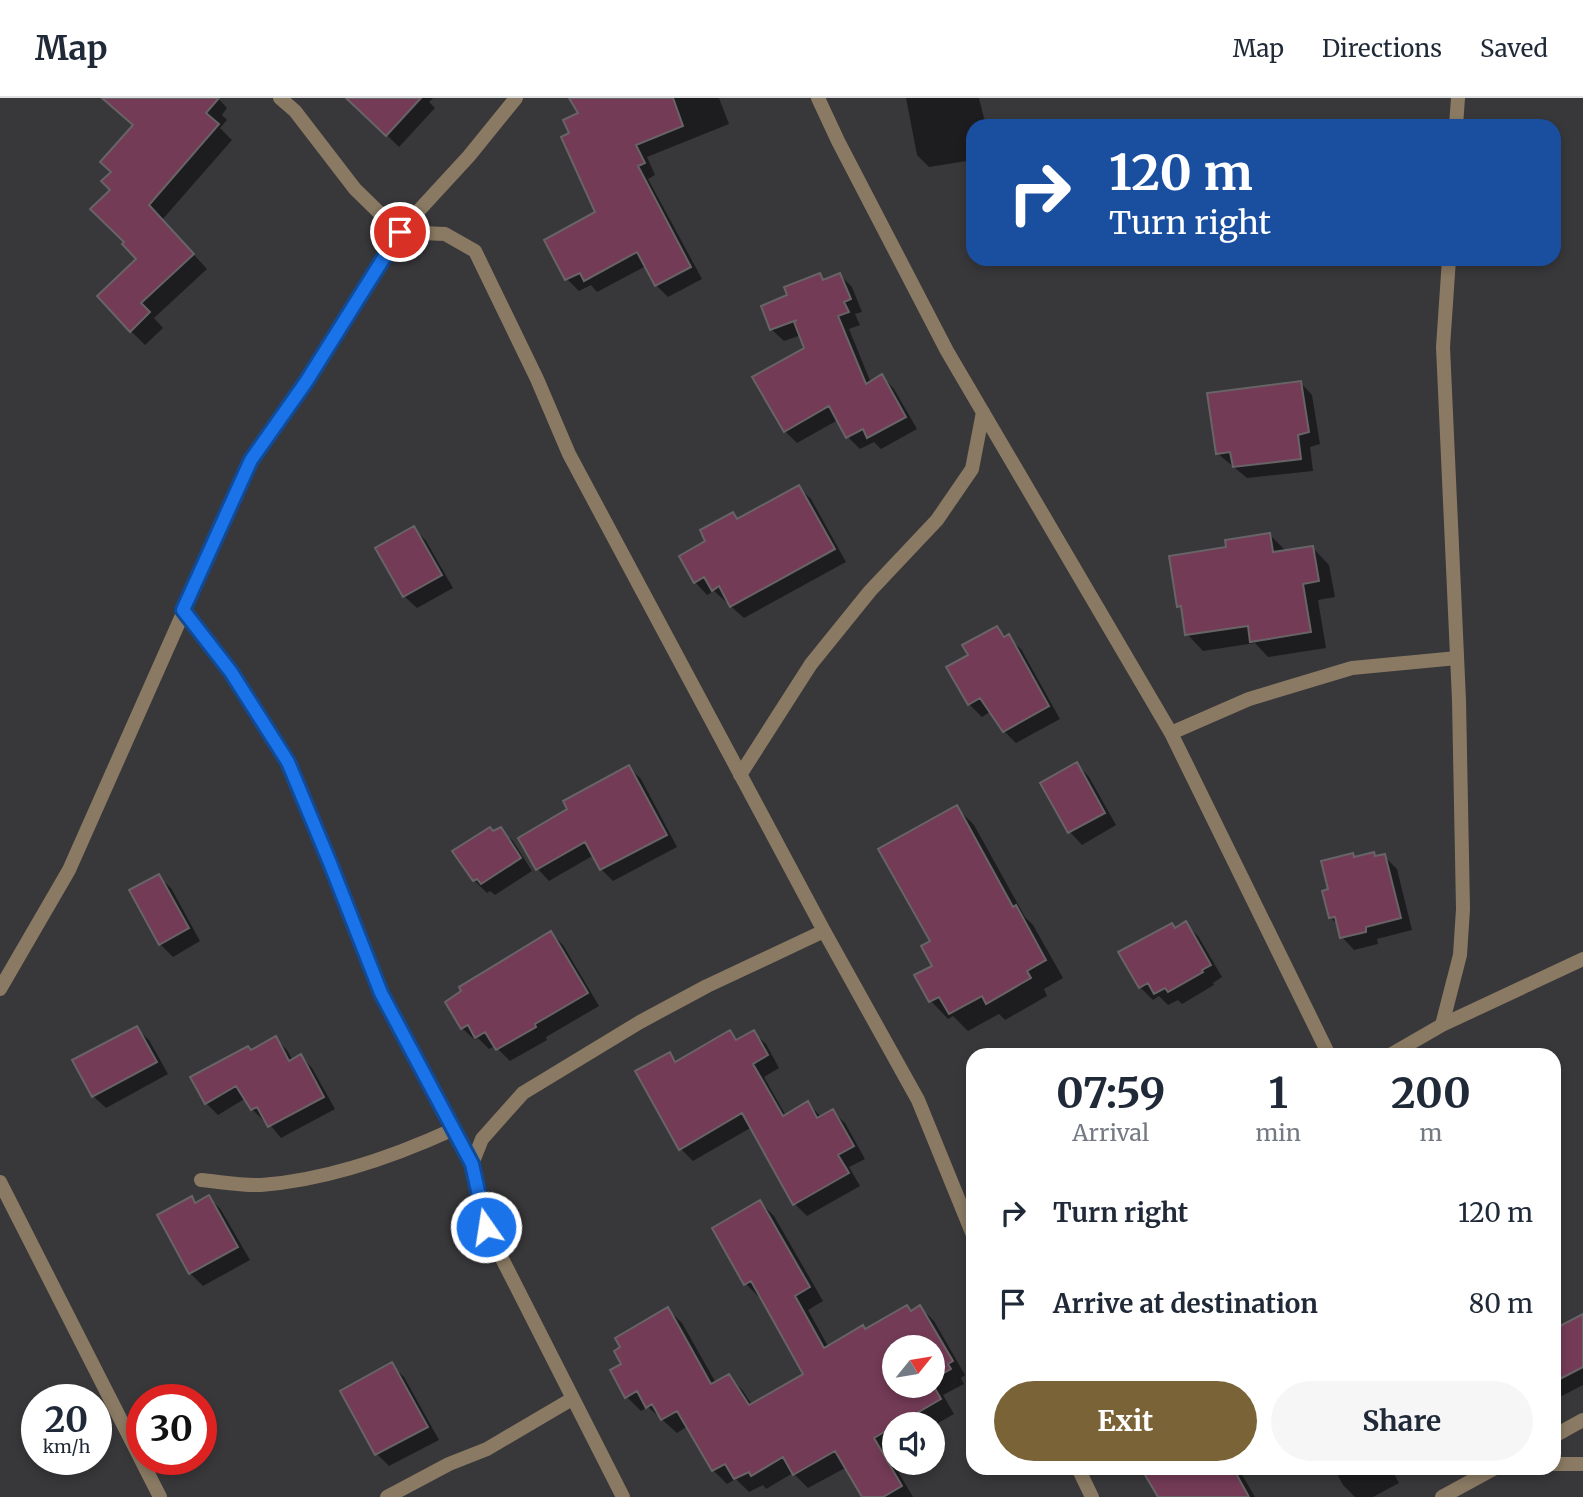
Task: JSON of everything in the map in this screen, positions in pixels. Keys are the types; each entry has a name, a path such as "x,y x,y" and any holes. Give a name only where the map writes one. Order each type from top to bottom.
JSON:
{"street":[{"path":"280,98 295,111 355,189 400,232 445,234 475,251 537,379 569,454 824,931 918,1100 966,1218"},
{"path":"0,989 69,870 251,460 306,382 400,232 469,156 516,98"},
{"path":"818,98 947,351 1171,733 1326,1048"},
{"path":"1456,119 1458,98"},
{"path":"1442,1025 1460,954 1463,909 1457,658 1443,346 1449,266"},
{"path":"740,775 811,664 870,591 937,520 972,469 983,412"},
{"path":"183,610 231,672 288,762 381,993 472,1164 486,1227 623,1497"},
{"path":"1171,733 1249,699 1352,668 1457,658"},
{"path":"472,1164 482,1139 523,1093 707,986 824,931"},
{"path":"1402,1048 1442,1025 1583,959"},
{"path":"201,1180 258,1185 312,1179 365,1164 454,1129"},
{"path":"0,1182 160,1497"},
{"path":"387,1497 449,1464 487,1449 572,1399"},
{"path":"1561,1432 1583,1420"},
{"path":"1561,1464 1583,1464"},
{"path":"1081,1475 1092,1497"},
{"path":"1443,1497 1477,1475"}],"building":[{"path":"102,98 219,98 206,113 219,124 149,205 194,254 141,303 150,312 130,332 97,296 136,259 122,244 124,242 90,209 110,190 101,181 111,172 100,162 133,125"},
{"path":"346,98 421,98 386,136"},
{"path":"569,98 673,98 683,126 636,145 645,163 638,166 691,267 655,286 637,252 584,281 580,273 565,280 544,240 595,212 561,137 569,133 563,120 578,113"},
{"path":"820,273 823,280 840,273 851,299 844,302 849,312 838,316 866,384 882,374 906,417 867,438 863,429 846,438 829,406 784,432 752,377 804,348 794,322 797,320 770,330 761,306 787,295 784,287"},
{"path":"1301,381 1309,432 1298,435 1301,459 1233,467 1230,452 1216,454 1207,393"},
{"path":"799,485 835,549 730,607 719,586 712,591 704,577 694,583 679,556 705,541 700,530 733,512 737,519"},
{"path":"414,526 442,575 403,597 375,548"},
{"path":"1270,533 1273,552 1313,546 1319,581 1303,584 1311,632 1250,642 1248,626 1185,635 1181,606 1177,607 1169,556 1226,547 1225,540"},
{"path":"997,626 1004,637 1009,634 1049,706 1003,732 980,698 968,705 946,667 968,655 962,645"},
{"path":"1077,762 1105,813 1068,833 1040,783"},
{"path":"629,765 667,835 600,870 585,842 536,870 518,838 567,809 563,801"},
{"path":"957,805 1013,907 1016,905 1046,960 1027,971 1031,978 986,1004 982,996 949,1014 939,997 929,1002 914,975 932,966 921,946 930,941 878,849"},
{"path":"490,827 493,831 501,827 521,858 481,884 477,879 473,881 452,851"},
{"path":"1374,852 1375,856 1385,854 1401,918 1366,927 1366,932 1340,938 1335,917 1329,918 1322,891 1328,889 1321,861 1353,853 1354,857"},
{"path":"159,874 189,928 159,945 129,890"},
{"path":"1186,921 1211,965 1168,992 1165,988 1154,994 1148,983 1139,988 1118,952 1172,923 1175,928"},
{"path":"551,931 588,993 496,1050 485,1032 475,1038 468,1025 461,1029 445,1002 461,991 459,987"},
{"path":"137,1026 157,1062 92,1097 72,1060"},
{"path":"730,1030 736,1040 754,1030 768,1055 753,1064 783,1116 808,1101 817,1118 833,1109 854,1146 838,1155 849,1173 793,1205 742,1113 679,1150 635,1071 670,1052 675,1062"},
{"path":"276,1036 289,1061 301,1054 324,1097 268,1127 257,1107 251,1110 236,1086 205,1104 190,1077 248,1046 251,1050"},
{"path":"209,1195 238,1247 189,1274 157,1215 192,1196 195,1203"},
{"path":"760,1200 810,1287 795,1296 824,1348 863,1325 865,1329 907,1305 911,1311 920,1305 938,1335 882,1335 882,1398 941,1399 919,1412 882,1412 882,1433 874,1438 882,1452 882,1475 896,1475 902,1486 883,1497 862,1497 835,1451 793,1475 783,1457 751,1476 749,1472 734,1479 725,1464 712,1471 677,1411 661,1420 652,1404 646,1408 637,1391 625,1398 610,1370 621,1364 614,1351 620,1347 615,1338 668,1307 711,1384 729,1374 749,1405 803,1374 751,1281 744,1285 712,1228"},
{"path":"1583,1314 1583,1367 1561,1378 1561,1325"},
{"path":"945,1347 953,1361 948,1364 951,1369 945,1372"},
{"path":"392,1362 428,1427 375,1455 340,1391"},
{"path":"1145,1475 1237,1475 1249,1497 1158,1497"}],"route":[{"path":"400,232 306,382 251,460 183,610 231,672 288,762 381,993 472,1164 486,1227"}]}
